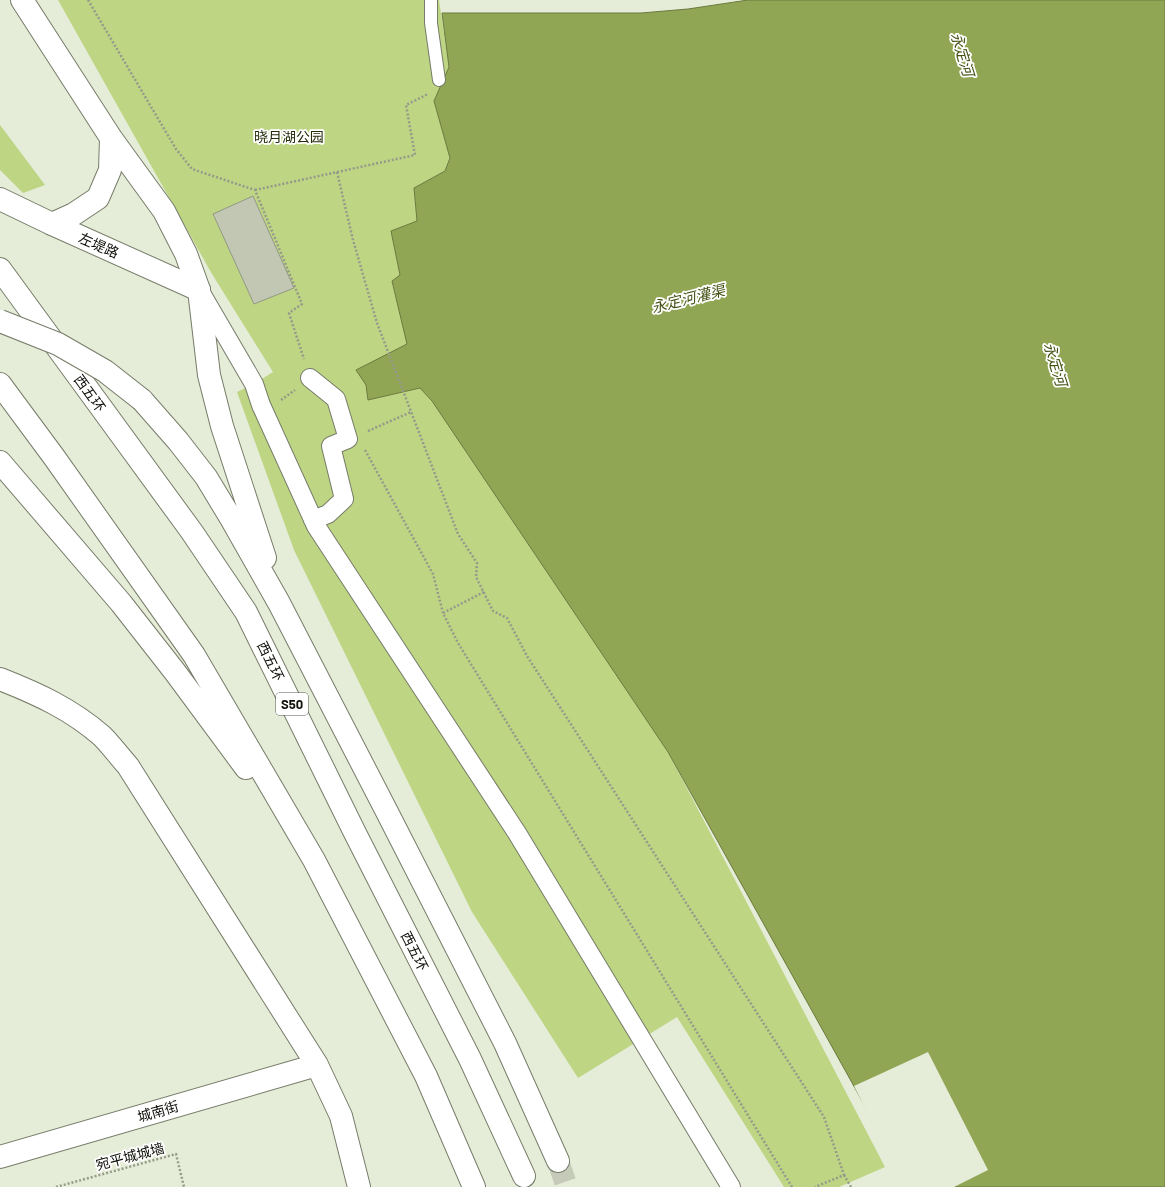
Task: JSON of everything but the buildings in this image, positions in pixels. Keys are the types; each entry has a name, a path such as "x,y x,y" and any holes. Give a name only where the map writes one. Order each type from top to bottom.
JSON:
{"main road":[{"path":"22,0 111,138 164,210 186,254 199,290 209,375 222,426 279,603"},
{"path":"52,224 74,214 98,198 110,170 111,138"},
{"name":"左堤路","path":"0,199 199,290"},
{"name":"西五环","path":"0,268 192,532 246,612 355,833 470,1060 524,1176"},
{"path":"0,320 58,344 105,371 142,400 206,477 279,603 505,1043 558,1161"},
{"path":"0,384 59,463 194,655 314,860 426,1076 474,1187"},
{"path":"0,462 122,603 314,860"},
{"path":"0,679 35,693 74,714 103,737 128,766 317,1065 342,1116 360,1187"},
{"name":"城南街","path":"0,1157 317,1065"}],"street":[{"path":"199,290 254,384 313,520 517,833 731,1187"},
{"path":"310,378 336,399 353,438 331,446 344,499 328,514 313,520"}],"lane":[{"path":"431,0 431,23 439,80"}],"path":[{"path":"88,0 176,149 192,169 255,190 415,156 406,105 434,91 439,80"},
{"path":"337,172 353,240 377,323 458,534 477,563 476,577 493,611 507,618 527,656 824,1117 844,1175 851,1187"},
{"path":"255,190 302,304 289,313 310,378 274,405 262,405"},
{"path":"411,412 353,438 433,574 443,612 458,644 792,1187"},
{"path":"443,612 484,592"},
{"name":"宛平城城墙","path":"56,1187 176,1154 184,1187"},
{"path":"815,1187 844,1175"}],"green space":[{"name":"晓月湖公园","path":"58,0 439,0 449,67 434,101 450,158 445,171 414,188 417,221 391,231 400,276 392,281 408,345 357,370 366,385 368,400 420,388 432,401 668,752 885,1167 839,1187 784,1187 677,1017 578,1078 472,912 294,550 237,392 254,384 273,372 212,274"},
{"path":"0,125 45,185 23,193 0,170"}],"water":[{"path":"748,0 1165,0 1165,1187 910,1187 668,752 432,401 420,388 368,400 366,385 356,370 407,344 392,281 400,275 391,231 417,221 414,188 445,171 450,158 434,101 449,67 442,13 641,13 688,9"}],"pier":[{"path":"928,1052 988,1170 954,1187 908,1187 854,1086"}],"tunnel":[{"path":"558,1161 567,1187"}],"water label":[{"name":"永定河","path":"963,54"},
{"name":"永定河灌渠","path":"688,298"},
{"name":"永定河","path":"1056,364"}]}
